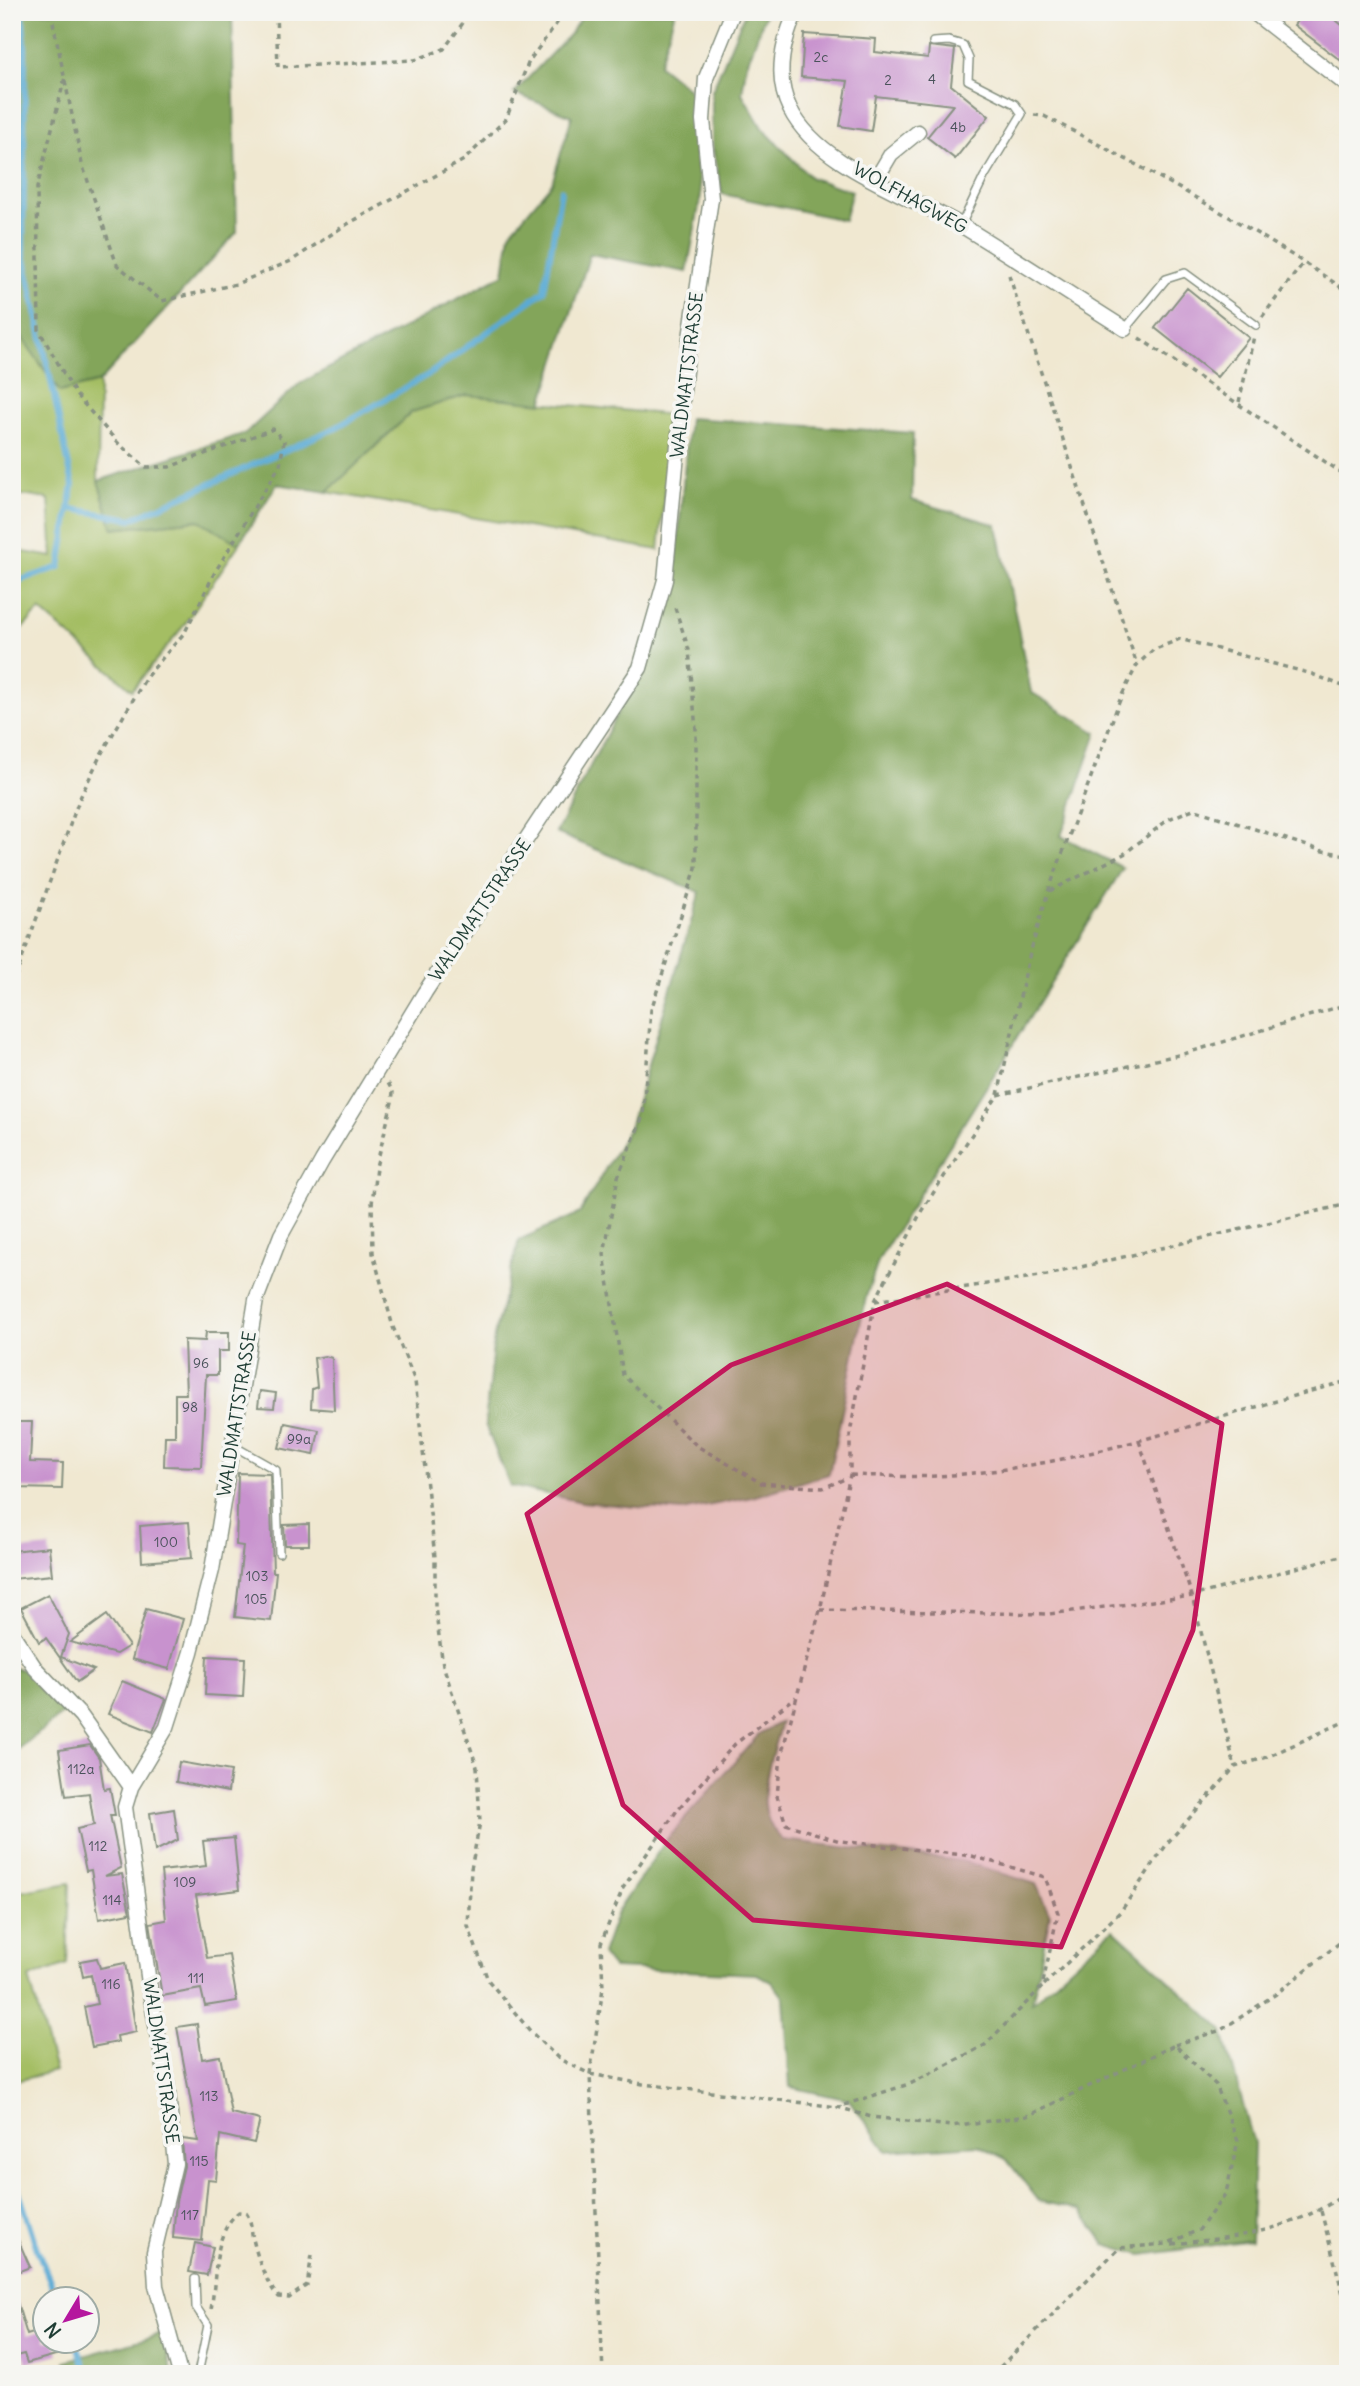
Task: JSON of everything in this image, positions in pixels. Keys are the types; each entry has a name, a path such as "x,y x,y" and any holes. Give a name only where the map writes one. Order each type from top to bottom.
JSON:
{"street":[{"name":"WALDMATTSTRASSE","path":"180,2374 156,2286 154,2252 175,2164 167,2084 151,1998 125,1807 131,1787 167,1727 191,1652 212,1570 254,1312 281,1235 425,992 640,668 665,580 685,371 711,199 703,120 706,78 733,12"},
{"name":"WOLFHAGWEG","path":"796,12 780,56 789,107 814,139 876,181 961,225 1125,329"},
{"path":"1253,12 1348,86"},
{"path":"876,181 891,154 918,132"},
{"path":"12,1633 35,1668 81,1716 131,1787"}],"lane":[{"path":"933,42 949,41 963,46 969,59 968,80 1015,104 1022,114 984,177 961,225"},
{"path":"1125,329 1166,279 1185,273 1256,325"},
{"path":"231,1445 276,1470 279,1553"},
{"path":"195,2279 197,2307 208,2325 198,2374"}],"path":[{"path":"51,12 82,164 117,265 162,301 236,284 291,261 344,226 464,160 506,119 529,61 565,12"},
{"path":"276,12 278,67 415,60 444,49 471,12"},
{"path":"12,987 79,800 100,756 147,676 185,632 215,572 280,465 284,441 273,429 169,467 146,467 118,444 76,395 38,330 37,188 65,77"},
{"path":"1022,114 1044,116 1129,160 1304,262 1348,292"},
{"path":"1001,252 1137,665"},
{"path":"1125,329 1348,477"},
{"path":"665,580 689,650 696,730 696,868 651,1010 643,1116 618,1177 604,1254 622,1375 697,1446 761,1483 823,1488 849,1477 953,1475 1058,1460 1348,1381"},
{"path":"1042,1987 1058,1913 1045,1877 972,1856 840,1841 786,1824 777,1796 781,1756 820,1610 849,1477 850,1433 875,1301 922,1210 998,1095 1048,892 1121,697 1137,665 1153,650 1180,639 1312,674 1348,688"},
{"path":"1048,892 1124,854 1169,819 1193,808 1323,851 1348,855"},
{"path":"998,1095 1187,1053 1348,1004"},
{"path":"377,1072 393,1092 376,1167 372,1204 373,1253 393,1327 415,1381 435,1557 435,1606 443,1665 477,1767 480,1822 471,1869 468,1926 488,1980 531,2032 559,2059 590,2074 643,2084 838,2107 871,2118 951,2126 1027,2116 1175,2045 1221,2030 1276,1994 1348,1936"},
{"path":"875,1301 1047,1275 1348,1204"},
{"path":"1139,1440 1192,1596 1235,1767"},
{"path":"820,1610 1049,1614 1192,1596 1348,1554"},
{"path":"603,2374 590,2074 603,1988 601,1943 623,1888 678,1808 735,1744 797,1696"},
{"path":"838,2107 912,2083 985,2045 1121,1911 1169,1841 1235,1767 1266,1757 1348,1720"},
{"path":"1166,2244 1199,2230 1226,2193 1238,2141 1216,2085 1175,2045"},
{"path":"993,2374 1119,2248 1252,2236 1321,2211 1348,2192"},
{"path":"208,2325 223,2232 230,2219 239,2211 250,2218 270,2288 279,2297 289,2298 307,2285 312,2255"},
{"path":"1321,2211 1348,2313"}],"highlighted area":[{"path":"947,1284 1222,1424 1193,1630 1061,1947 753,1920 623,1805 527,1514 731,1365"}],"green space":[{"path":"12,12 232,12 237,232 99,382 60,392 19,333 21,191 12,191"},
{"path":"585,12 675,12 659,65 695,94 695,150 701,195 687,272 590,254 542,403 467,395 412,412 327,492 277,484 239,544 199,520 113,529 98,481 246,433 299,384 504,274 510,233 552,183 572,116 514,93 569,35"},
{"path":"745,12 766,12 746,67 742,93 762,128 811,178 852,191 844,220 722,194 712,144 712,91"},
{"path":"21,190 19,333 60,391 99,382 98,481 113,529 199,520 239,544 182,628 132,690 40,610 12,639 12,550 53,557 49,499 15,494 12,468 12,191"},
{"path":"467,395 672,415 659,550 327,492 412,412"},
{"path":"689,418 913,433 912,500 997,525 1031,692 1097,733 1061,836 1123,868 879,1259 866,1297 829,1474 752,1497 682,1511 582,1502 510,1486 485,1424 494,1336 519,1240 580,1213 629,1128 700,892 556,833 640,669 676,564"},
{"path":"12,1668 25,1670 65,1712 16,1751 12,1751"},
{"path":"781,1722 768,1768 765,1800 772,1828 783,1840 962,1861 1036,1884 1050,1915 1032,2003 1113,1929 1222,2029 1254,2144 1251,2240 1142,2255 1105,2244 1081,2210 1039,2201 1006,2159 978,2145 887,2151 849,2100 790,2087 784,1998 772,1982 757,1974 613,1968 602,1954 617,1912 667,1839 760,1733"},
{"path":"70,1883 67,1964 29,1978 55,2071 12,2082 12,1893"},
{"path":"162,2334 173,2374 67,2374 66,2361 91,2354 102,2354 102,2351"}],"building":[{"path":"1304,12 1326,12 1348,30 1348,66 1294,25"},
{"path":"804,34 876,39 875,52 928,58 929,46 955,49 951,85 989,116 955,159 927,137 953,105 876,96 871,131 840,126 848,81 801,77"},
{"path":"1187,288 1249,338 1217,377 1155,328"},
{"path":"206,1332 229,1332 229,1351 218,1351 218,1375 206,1375 201,1467 164,1466 165,1436 175,1436 175,1394 186,1394 184,1340 205,1341"},
{"path":"314,1358 332,1358 334,1410 311,1408 312,1389 317,1387"},
{"path":"260,1391 276,1393 274,1408 258,1407"},
{"path":"12,1422 32,1422 30,1462 63,1463 62,1489 14,1488"},
{"path":"285,1423 319,1430 314,1455 279,1448"},
{"path":"238,1473 270,1474 273,1572 276,1572 271,1621 235,1617 243,1546 236,1545"},
{"path":"189,1522 192,1558 142,1562 140,1526"},
{"path":"309,1524 309,1545 285,1545 284,1525"},
{"path":"49,1547 52,1575 12,1579 12,1551"},
{"path":"48,1594 69,1634 61,1657 94,1670 77,1682 46,1638 39,1642 21,1608"},
{"path":"146,1609 183,1619 169,1669 132,1659"},
{"path":"107,1615 129,1646 116,1654 70,1642"},
{"path":"207,1656 245,1658 243,1697 205,1695"},
{"path":"122,1681 166,1699 153,1732 108,1714"},
{"path":"90,1745 99,1758 104,1789 110,1788 115,1815 110,1815 121,1868 105,1876 122,1874 130,1913 99,1919 91,1870 86,1871 77,1829 94,1825 89,1793 66,1796 59,1750"},
{"path":"179,1762 231,1771 228,1792 176,1782"},
{"path":"174,1809 178,1840 155,1851 150,1813"},
{"path":"234,1838 239,1890 196,1895 207,1958 229,1955 237,2001 205,2006 201,1989 162,1996 150,1923 166,1920 161,1871 206,1866 203,1841"},
{"path":"97,1958 100,1968 125,1963 136,2032 117,2036 118,2042 92,2047 84,2007 97,2004 91,1975 83,1977 80,1961"},
{"path":"197,2024 202,2059 220,2056 231,2113 260,2120 254,2143 220,2135 216,2180 208,2179 202,2241 173,2238 176,2201 184,2166 182,2139 198,2141 177,2027"},
{"path":"12,2226 30,2267 12,2274"},
{"path":"195,2243 213,2247 207,2275 189,2272"},
{"path":"12,2299 16,2299 27,2335 32,2333 32,2354 59,2354 27,2363 24,2354 12,2357"}],"waterway":[{"path":"12,583 60,567 73,485 23,250 25,48 22,12"},
{"path":"72,509 132,519 335,428 431,373 544,291 561,190"},
{"path":"12,2170 37,2249 51,2284"},
{"path":"80,2354 88,2374"}]}
